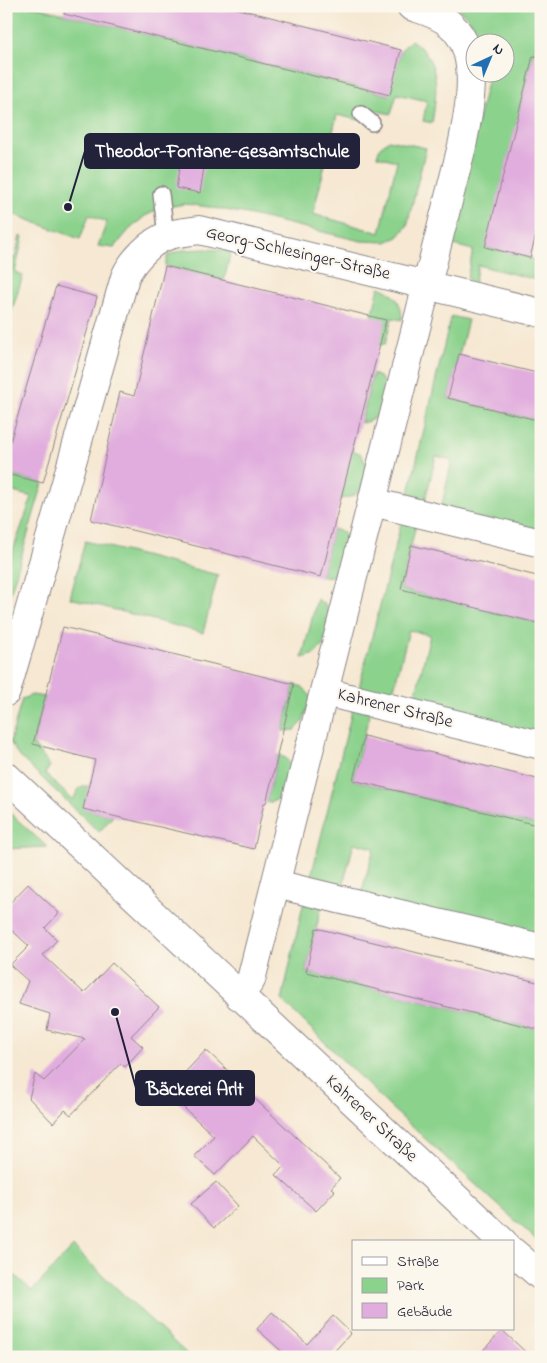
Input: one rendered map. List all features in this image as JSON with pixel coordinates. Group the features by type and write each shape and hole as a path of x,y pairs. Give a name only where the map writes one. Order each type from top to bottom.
{"street":[{"path":"325,692 462,142 470,96 469,57 463,42 453,27 438,16 411,6"},
{"name":"Georg-Schlesinger-Straße","path":"6,692 125,277 129,268 144,251 166,236 199,230 541,313"},
{"path":"372,502 541,542"},
{"name":"Kahrener Straße","path":"239,996 251,980 325,692 541,744"},
{"name":"Kahrener Straße","path":"6,776 500,1240"},
{"path":"276,884 541,948"},
{"path":"514,1253 541,1276"}],"lane":[{"path":"161,194 166,236"}],"green space":[{"path":"6,6 32,6 389,95 401,50 411,40 421,48 433,67 436,88 432,123 423,121 427,101 397,94 391,114 363,108 359,120 337,115 313,214 380,233 397,161 377,156 380,147 389,140 426,148 407,226 398,237 386,242 361,241 247,214 185,204 162,208 145,216 129,230 114,248 98,246 107,222 89,215 80,239 15,215 6,214"},
{"path":"453,6 541,6 541,24 486,247 541,261 541,281 478,265 474,284 467,278 473,250 449,244 487,82 514,82 514,32 478,32"},
{"path":"20,236 23,237 15,272 23,275 6,330 6,256 15,258"},
{"path":"183,250 231,251 224,281 165,266 168,255"},
{"path":"379,287 393,295 399,303 402,320 392,318 385,344 379,345 372,317"},
{"path":"451,316 468,320 448,398 541,421 541,533 441,509 452,460 436,456 424,505 407,501"},
{"path":"373,374 381,378 386,388 383,401 380,411 373,419 361,423"},
{"path":"352,450 361,454 367,466 358,493 348,498 340,499"},
{"path":"6,474 43,483 6,608 6,570 32,497 6,490"},
{"path":"403,516 417,520 401,589 541,624 541,737 413,705 430,635 409,630 391,700 360,688"},
{"path":"333,529 343,532 347,542 340,571 332,576 321,577"},
{"path":"85,541 218,575 203,633 70,598"},
{"path":"317,599 325,605 330,617 325,638 316,653 302,658"},
{"path":"294,684 303,687 311,697 303,722 295,730 283,731"},
{"path":"32,695 45,697 33,744 50,766 45,774 73,800 82,786 89,786 84,809 113,816 99,832 18,755 10,742 22,699"},
{"path":"353,707 370,712 353,780 541,826 541,944 360,898 374,848 354,843 341,893 309,885"},
{"path":"278,755 286,758 292,768 289,781 286,791 279,799 266,803"},
{"path":"9,812 47,847 6,849 6,823"},
{"path":"305,896 323,900 306,972 541,1030 541,1244 387,1104 282,1000"},
{"path":"73,1247 190,1357 6,1357 6,1267 32,1291"}],"building":[{"path":"65,6 227,6 401,50 390,95 64,14"},
{"path":"533,56 541,57 541,215 530,258 485,247"},
{"path":"180,163 204,167 200,193 176,188"},
{"path":"165,266 386,320 321,577 91,520 120,392 134,396"},
{"path":"56,286 97,297 43,483 6,474 6,456"},
{"path":"459,354 541,374 541,421 448,398"},
{"path":"411,545 541,577 541,624 401,589"},
{"path":"63,627 294,684 254,849 83,809 95,760 33,744"},
{"path":"364,736 541,780 541,826 353,780"},
{"path":"28,884 59,913 45,928 57,940 43,955 84,993 112,963 159,1007 131,1036 143,1047 125,1067 121,1063 71,1115 65,1110 53,1123 29,1098 35,1074 44,1081 85,1039 47,1030 50,1014 19,1004 28,981 10,965 29,946 6,925 6,907"},
{"path":"316,928 541,983 541,1030 306,972"},
{"path":"206,1050 242,1084 240,1085 340,1178 331,1188 335,1191 316,1211 276,1175 284,1166 253,1136 215,1175 194,1156 214,1136 170,1095 180,1085 176,1082"},
{"path":"216,1182 238,1206 214,1228 191,1204"},
{"path":"272,1312 307,1344 333,1316 351,1333 329,1357 288,1357 257,1329"},
{"path":"502,1330 531,1357 477,1357"}],"place":[{"name":"Theodor-Fontane-Gesamtschule","path":"68,207"},
{"name":"Bäckerei Arlt","path":"115,1012"}]}
